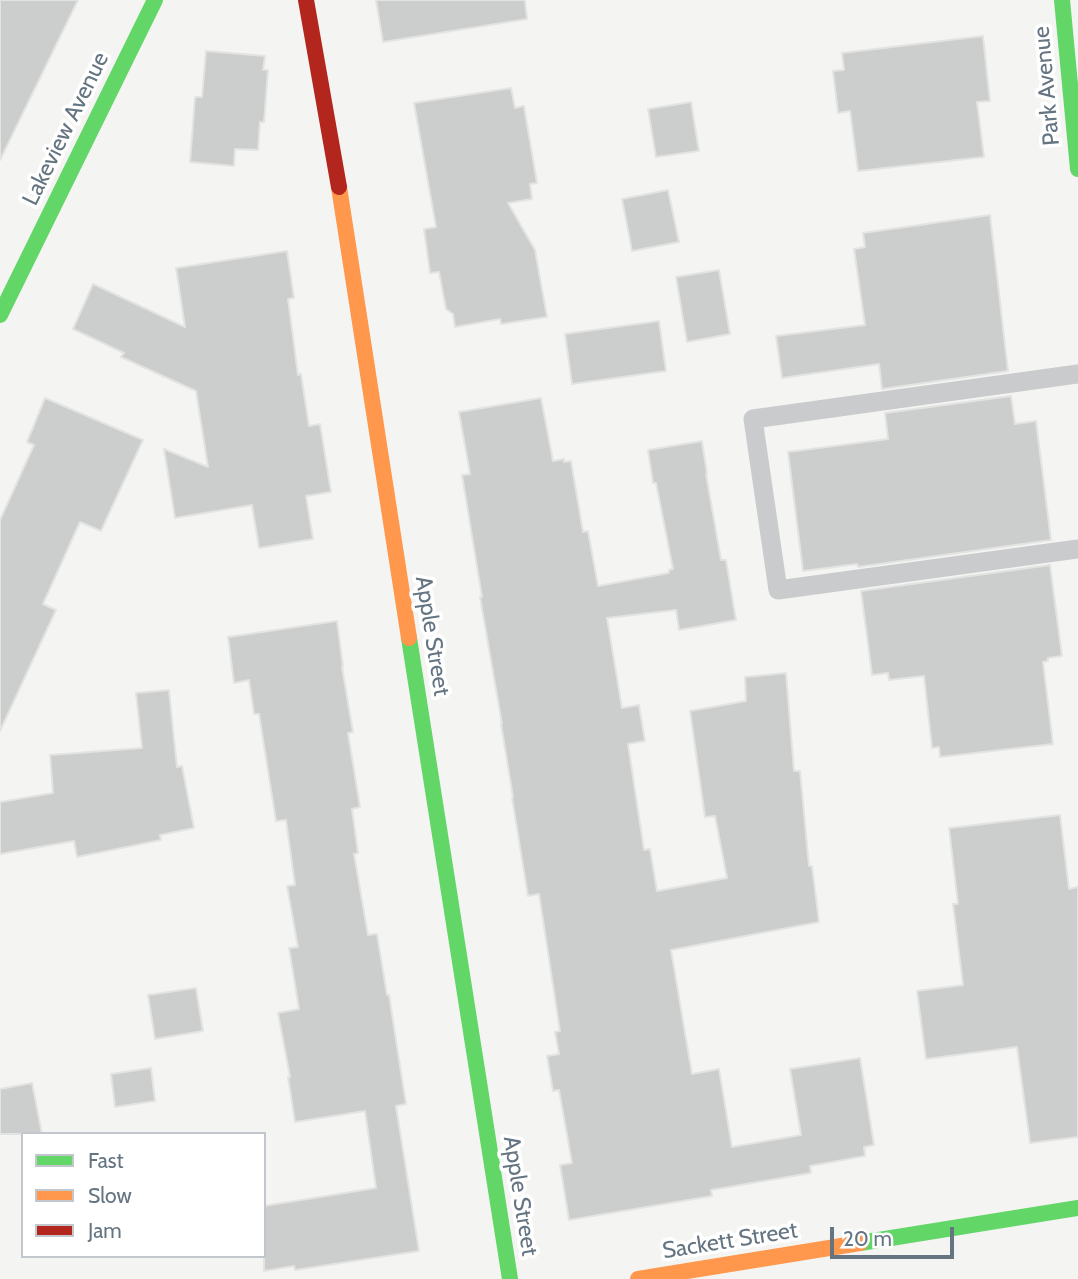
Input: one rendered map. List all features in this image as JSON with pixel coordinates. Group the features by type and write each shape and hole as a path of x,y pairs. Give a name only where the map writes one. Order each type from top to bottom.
{"street":[{"name":"Lakeview Avenue","path":"0,315 155,0"},
{"name":"Apple Street","path":"306,0 337,176 510,1279"},
{"name":"Park Avenue","path":"1062,0 1078,169"},
{"name":"Sackett Street","path":"638,1279 1078,1208"}],"lane":[{"path":"1078,374 753,419 778,590 1078,549"}],"building":[{"path":"0,0 78,0 0,160"},
{"path":"376,0 525,0 527,19 383,42"},
{"path":"983,36 990,101 977,102 984,157 858,171 850,111 838,113 833,71 844,70 842,53"},
{"path":"206,51 265,56 263,70 268,70 264,122 260,122 258,150 235,149 234,166 190,162 195,97 202,97"},
{"path":"511,88 515,108 524,106 537,183 530,184 532,199 508,203 535,250 547,317 501,324 500,319 455,327 453,314 446,309 439,272 430,273 424,229 436,227 414,103"},
{"path":"691,102 699,151 656,157 648,109"},
{"path":"668,190 679,242 632,251 622,199"},
{"path":"990,215 1008,371 882,389 879,364 782,378 776,336 865,325 854,249 865,247 863,233"},
{"path":"287,251 294,298 288,299 298,375 301,374 309,426 320,424 331,492 306,496 313,539 259,548 252,505 175,518 164,449 208,467 196,391 121,357 124,353 73,329 93,284 185,327 176,268"},
{"path":"719,270 730,334 687,342 676,277"},
{"path":"659,321 666,371 572,384 565,334"},
{"path":"1011,396 1015,424 1036,421 1051,540 858,567 857,564 803,571 788,452 888,439 885,413"},
{"path":"45,398 143,440 101,531 80,522 43,604 56,610 0,731 0,520 34,445 27,442"},
{"path":"541,398 553,461 571,461 583,532 588,531 598,586 669,573 669,570 673,569 648,450 702,441 721,560 726,560 736,620 679,630 676,610 607,618 622,708 639,705 645,741 628,744 644,850 650,849 657,891 727,878 715,816 705,817 690,711 746,701 745,677 786,673 794,771 800,771 809,866 812,866 819,922 671,950 692,1074 719,1069 732,1147 801,1135 790,1069 860,1058 874,1145 864,1147 865,1156 810,1166 811,1173 711,1190 712,1196 569,1220 560,1165 572,1163 559,1090 553,1091 547,1056 559,1054 555,1032 560,1031 539,894 528,896 512,798 462,475 470,474 459,412"},
{"path":"1050,565 1062,656 1048,658 1048,661 1043,662 1053,744 940,757 939,747 932,748 924,676 889,680 888,673 872,675 861,591"},
{"path":"337,621 353,732 348,733 360,807 352,809 358,853 354,854 368,935 377,934 389,995 406,1104 396,1106 419,1251 295,1270 294,1266 264,1271 266,1206 376,1188 365,1111 295,1122 278,1013 299,1009 289,948 298,947 287,886 295,885 286,820 276,821 259,714 254,714 249,680 234,683 228,637"},
{"path":"169,690 177,767 182,766 194,828 160,835 161,840 77,857 74,841 0,854 0,802 53,793 50,755 142,748 136,693"},
{"path":"1060,815 1069,889 1078,887 1078,1137 1030,1143 1017,1047 926,1059 917,991 963,985 953,904 958,904 949,828"},
{"path":"196,988 203,1031 155,1039 148,995"},
{"path":"151,1068 155,1101 115,1107 111,1074"},
{"path":"32,1083 42,1132 0,1134 0,1089"}],"traffic: fast":[{"path":"0,315 155,0"},
{"path":"1062,0 1078,169"},
{"path":"409,638 510,1279"},
{"path":"860,1243 1078,1208"}],"traffic: slow":[{"path":"339,187 409,638"},
{"path":"638,1279 860,1243"}],"traffic: jam":[{"path":"306,0 339,187"}]}
